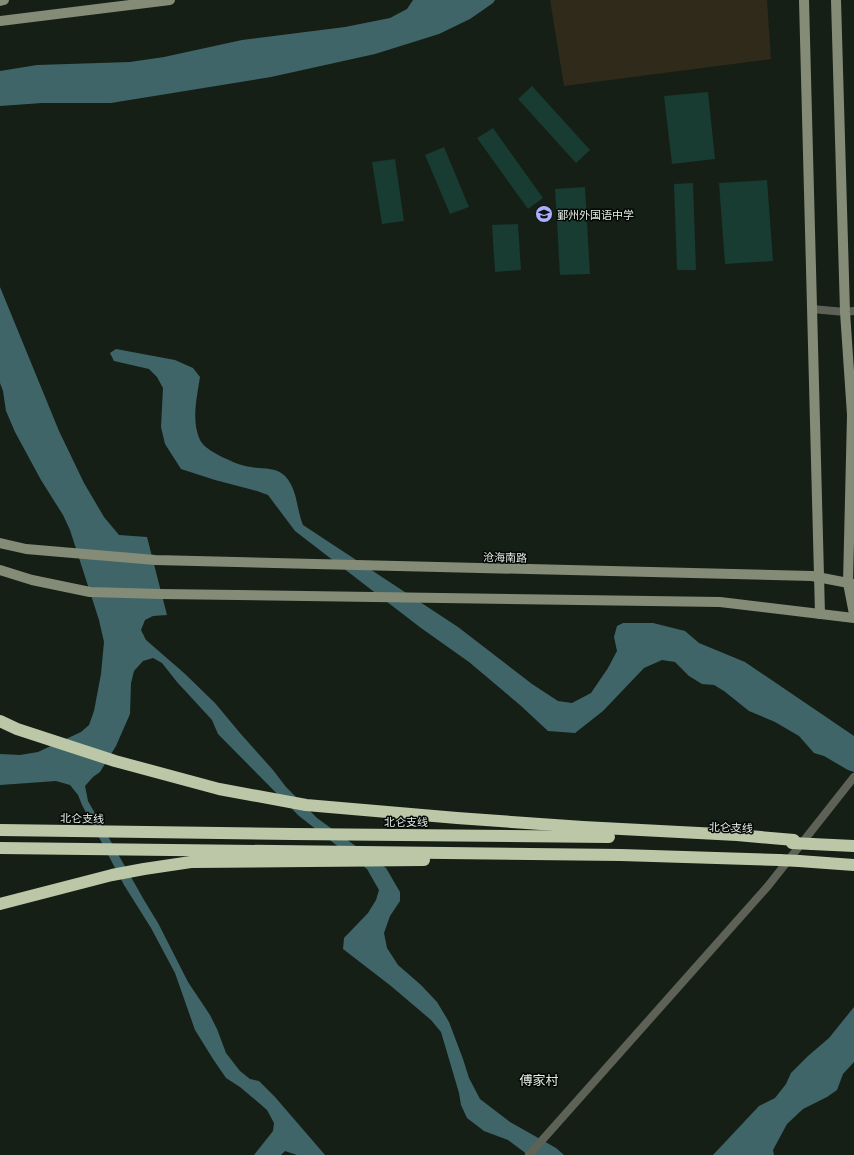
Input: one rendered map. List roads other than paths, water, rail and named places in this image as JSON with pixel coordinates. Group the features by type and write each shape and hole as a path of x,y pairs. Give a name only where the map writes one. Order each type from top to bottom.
{"highway":[{"path":"0,721 115,761 219,789 306,805 568,826 737,835 793,841"},
{"name":"北仑支线","path":"0,830 579,836 793,841 854,845"},
{"path":"0,848 621,855 779,860 854,865"},
{"path":"0,904 112,875 191,862 459,860 621,855"}],"main road":[{"path":"0,21 170,0"},
{"path":"804,0 820,614"},
{"path":"836,0 849,311 852,415 851,584 854,614"},
{"name":"沧海南路","path":"0,543 26,549 155,560 812,576 851,584"},
{"path":"0,570 32,580 90,592 720,602 854,618"}],"street":[{"path":"812,310 849,311"},
{"path":"529,1155 768,886 854,777"}],"water":[{"path":"413,0 495,0 470,19 439,34 375,54 271,77 111,103 42,103 0,106 0,71 37,65 130,62 164,57 242,40 345,27 390,18 407,9"},
{"path":"0,287 59,431 84,483 104,517 119,535 147,537 167,615 153,616 145,620 141,630 146,640 184,673 215,703 286,787 317,818 386,868 400,892 400,901 390,916 384,933 387,948 398,965 421,985 437,1002 449,1022 469,1078 480,1099 510,1122 556,1148 564,1155 528,1155 508,1140 484,1131 467,1118 461,1105 459,1093 441,1032 431,1020 391,986 343,949 344,938 368,913 376,900 379,890 367,869 299,816 218,734 212,720 177,682 162,663 153,658 143,661 134,671 131,683 130,714 116,746 100,772 85,786 88,801 158,923 188,982 210,1015 226,1053 240,1071 250,1079 259,1081 275,1097 325,1155 297,1155 285,1151 281,1155 254,1155 273,1131 274,1123 267,1110 240,1087 226,1078 195,1030 175,973 151,928 124,885 78,795 70,785 56,781 0,785 0,754 20,755 38,752 81,732 89,725 94,711 101,674 104,642 99,620 70,530 63,515 41,480 15,432 6,411 3,391 0,383"},
{"path":"116,349 175,360 193,368 200,377 195,417 197,433 204,445 222,457 240,464 274,470 282,473 289,481 295,493 303,525 458,627 532,684 558,701 572,703 591,693 608,668 617,651 614,637 617,626 623,623 653,623 685,631 699,643 745,662 854,736 854,772 824,756 814,753 799,736 775,722 749,711 714,685 702,684 689,676 675,662 662,660 644,668 603,711 575,733 548,731 469,662 421,628 295,531 268,495 181,469 165,444 161,427 163,388 157,377 149,369 114,361 110,353"},
{"path":"854,1007 854,1062 843,1074 837,1090 827,1097 803,1109 787,1124 773,1150 774,1155 713,1155 759,1106 775,1098 786,1084 791,1073 829,1038"}],"place":[{"name":"鄞州外国语中学","path":"544,214"}],"district":[{"name":"傅家村","path":"539,1080"}]}
